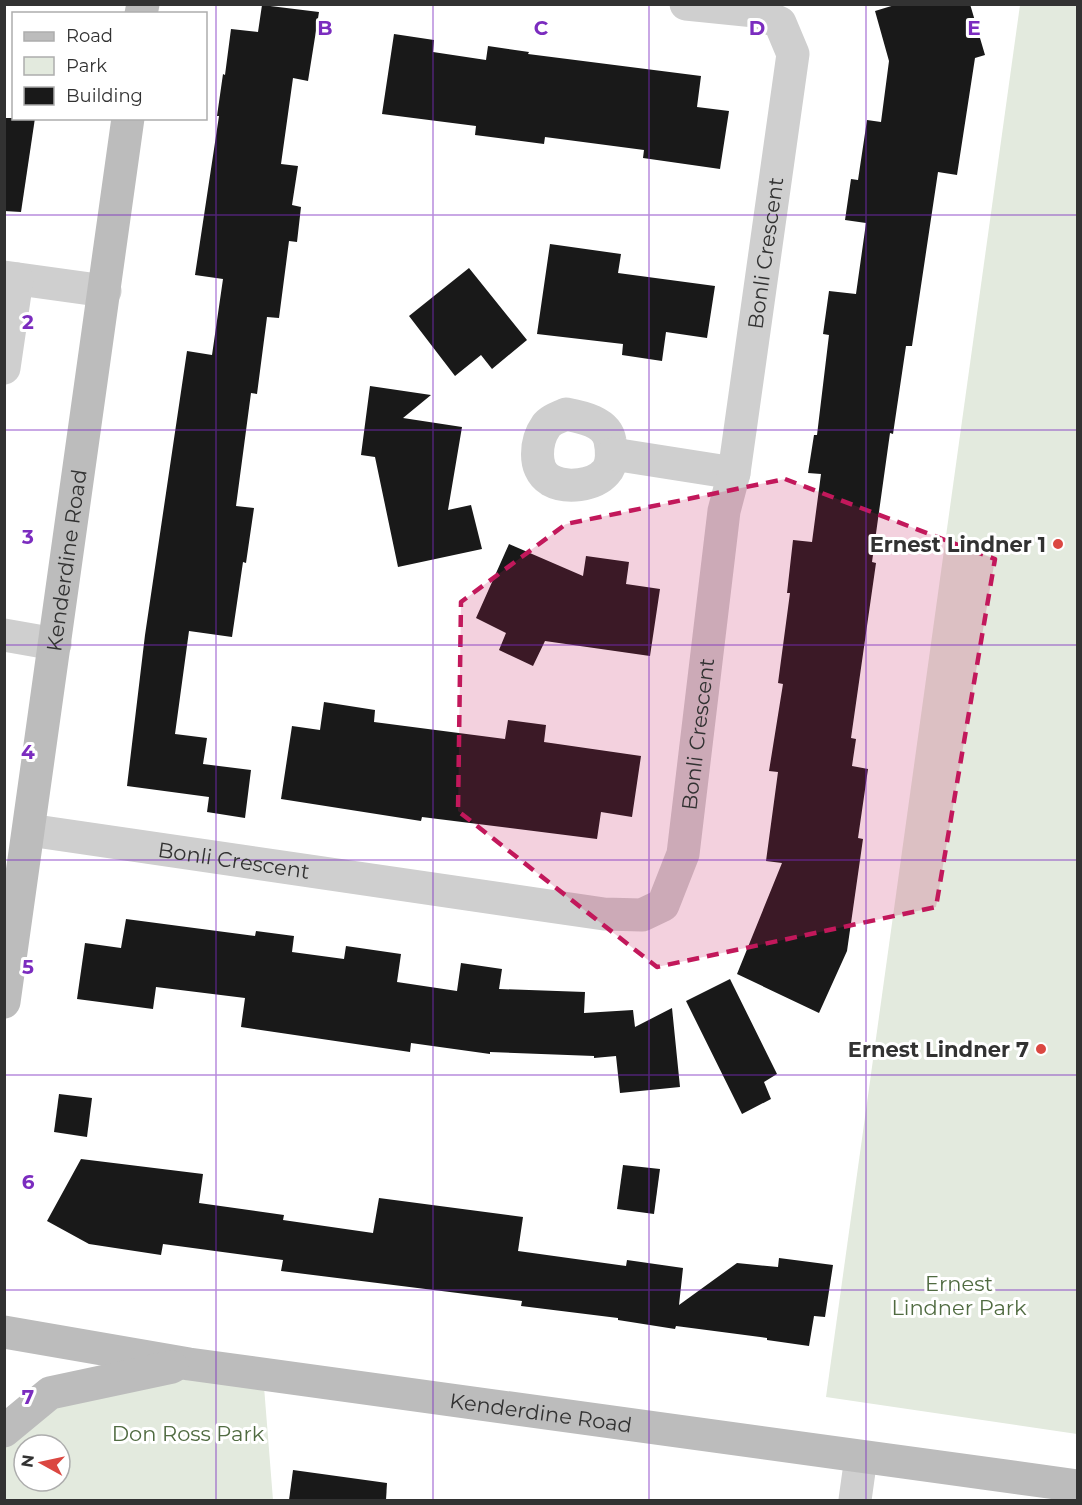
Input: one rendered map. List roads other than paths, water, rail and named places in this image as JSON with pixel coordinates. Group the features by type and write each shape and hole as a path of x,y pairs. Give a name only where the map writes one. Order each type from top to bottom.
{"street":[{"name":"Bonli Crescent","path":"29,831 604,914 642,915 663,905 683,854 724,511 734,473 793,54 780,23 755,11 686,4"},
{"name":"Kenderdine Road","path":"4,1002 10,923 29,831 128,120"},
{"path":"4,368 11,278 105,291"},
{"path":"613,454 734,473"},
{"path":"4,635 55,644"},
{"name":"Kenderdine Road","path":"4,1332 189,1364 1077,1486"},
{"path":"4,1431 50,1393 189,1364"},
{"path":"855,1500 861,1457"}],"place":[{"name":"Ernest Lindner 1","path":"1058,544"},
{"name":"Ernest Lindner 7","path":"1041,1049"}],"park label":[{"name":"Ernest Lindner Park","path":"959,1295"},
{"name":"Don Ross Park","path":"188,1433"}]}
